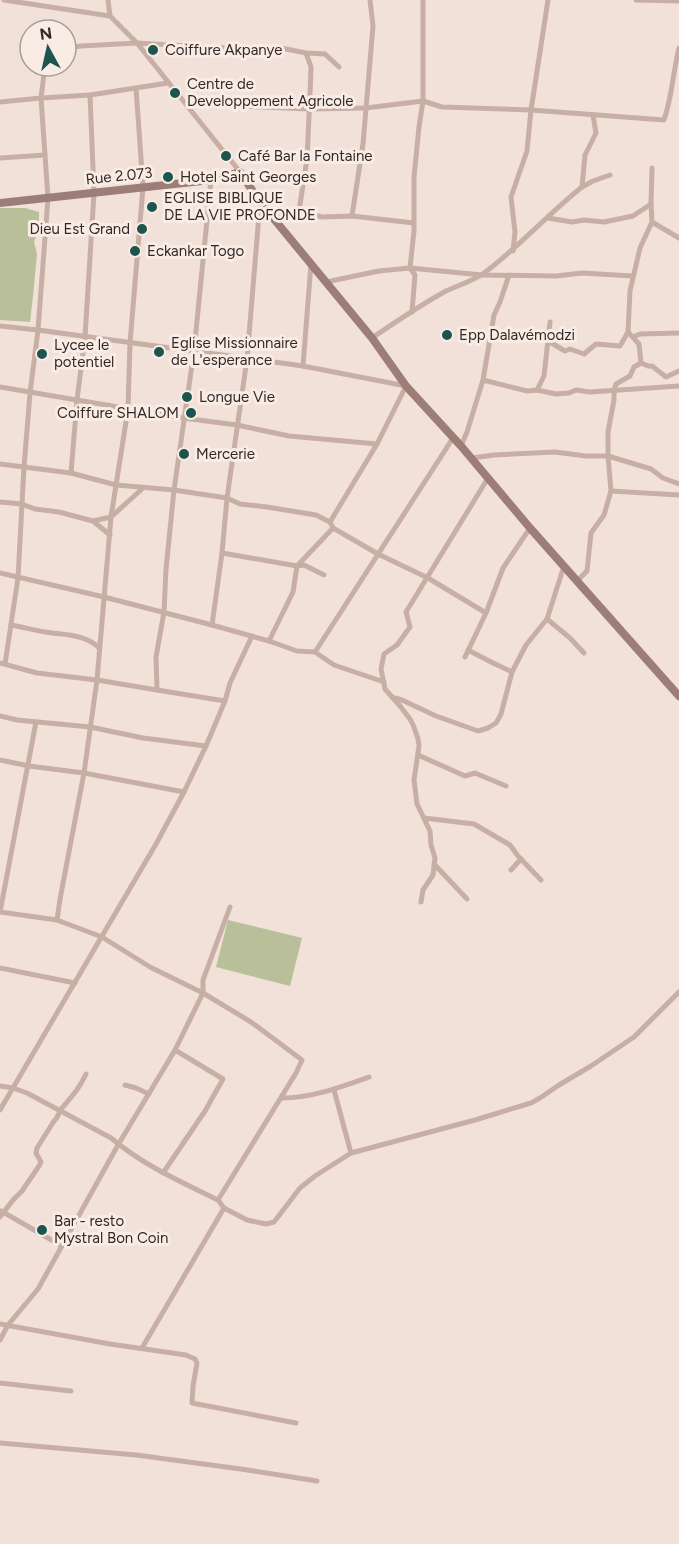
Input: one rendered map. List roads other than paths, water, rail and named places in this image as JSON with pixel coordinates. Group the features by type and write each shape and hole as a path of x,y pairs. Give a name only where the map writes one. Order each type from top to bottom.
{"street":[{"path":"4,0 26,1 110,16 137,43 240,172 260,202 372,338 406,386 472,458 679,696"},
{"path":"108,0 110,16"},
{"path":"352,216 363,144 373,26 370,0"},
{"path":"412,312 415,275 410,268 414,223 414,177 423,101 423,0"},
{"path":"513,251 515,231 511,197 527,151 548,0"},
{"path":"636,0 679,1"},
{"path":"78,46 137,43 259,50 281,48 325,54 339,67"},
{"path":"186,105 309,109 366,108 423,101 442,107 531,110 664,120 670,103 679,48"},
{"path":"299,211 307,159 311,67 306,53"},
{"path":"44,78 41,98 48,198 24,467 18,578 3,664 37,674 97,680 225,701"},
{"path":"0,102 90,95 168,83"},
{"path":"57,920 84,773 97,680 111,517 128,409 130,343 143,187 136,88"},
{"path":"71,473 85,337 94,193 90,95"},
{"path":"582,188 585,155 596,133 593,115"},
{"path":"0,158 45,155"},
{"path":"641,363 639,344 630,335 630,291 640,248 652,222 652,168"},
{"name":"Rue 2.073","path":"0,203 211,180 240,172"},
{"path":"372,338 446,292 482,275 513,251 567,199 593,181 610,175"},
{"path":"157,690 156,657 164,612 174,490 194,351 211,180"},
{"path":"212,625 247,359 260,202"},
{"path":"548,218 572,222 584,220 604,222 633,216 651,204"},
{"path":"275,219 299,211 322,217 352,216 414,223"},
{"path":"652,222 679,238"},
{"path":"303,366 311,264"},
{"path":"326,282 379,271 410,268 482,275 549,277 582,273 633,276"},
{"path":"461,446 483,380 494,315 509,275"},
{"path":"537,390 544,376 550,322"},
{"path":"0,326 303,366 406,386"},
{"path":"548,341 565,351 570,349 584,354 596,344 620,346 630,335 679,333"},
{"path":"641,363 652,366 666,377 679,371"},
{"path":"577,581 586,571 591,533 604,515 611,491 608,456 614,390 616,384 630,376 634,367 641,363"},
{"path":"483,380 527,392 537,390 556,394 576,390 590,392 679,386"},
{"path":"269,641 293,591 297,566 331,525 377,444 406,386"},
{"path":"0,387 237,425 289,436 377,444"},
{"path":"315,652 453,438"},
{"path":"472,458 555,452 608,456 651,469 663,478 679,484"},
{"path":"0,464 71,473 116,485 227,498 240,504 316,515 378,554 428,578 486,612"},
{"path":"421,902 423,890 434,875 435,858 430,831 417,804 414,780 419,746 414,727 385,689 381,669 384,654 397,645 410,627 406,612 488,478"},
{"path":"93,521 111,517 143,488"},
{"path":"611,491 679,495"},
{"path":"0,502 22,504 35,509 59,512 93,521 110,535"},
{"path":"465,657 503,568 531,528"},
{"path":"222,553 297,566 303,565 324,575"},
{"path":"393,698 478,731 495,723 501,714 512,672 526,645 547,619 564,566"},
{"path":"0,573 164,612 297,651 315,652 334,665 384,682"},
{"path":"547,619 584,653"},
{"path":"11,625 71,634 93,642 99,648"},
{"path":"0,1110 156,844 184,792 206,747 230,683 252,636"},
{"path":"468,650 512,672"},
{"path":"0,716 16,720 90,727 143,738 206,747"},
{"path":"36,722 0,912 57,920 102,937 150,967 204,993 250,1022 302,1060 282,1098 218,1200"},
{"path":"418,755 465,776 475,773 506,786"},
{"path":"0,760 184,792"},
{"path":"424,818 474,824 510,845 541,880"},
{"path":"511,870 521,859"},
{"path":"434,864 467,900"},
{"path":"0,1340 8,1325 38,1289 118,1144 175,1050 204,993 203,980 230,907"},
{"path":"0,968 75,983"},
{"path":"0,1086 27,1093 111,1138 163,1173 218,1200 224,1208 247,1220 266,1224 274,1222 300,1188 351,1153 475,1120 531,1103 540,1098 634,1037 679,992"},
{"path":"163,1173 206,1111 223,1078 175,1050"},
{"path":"62,1246 1,1213 22,1191 39,1166 41,1162 36,1153 37,1148 58,1118 59,1111 76,1094 86,1074"},
{"path":"282,1098 334,1090 369,1077"},
{"path":"125,1085 149,1094"},
{"path":"334,1090 351,1153"},
{"path":"142,1348 224,1208"},
{"path":"0,1324 186,1355 195,1359 197,1363 192,1403 296,1423"},
{"path":"0,1383 71,1391"},
{"path":"0,1443 135,1455 317,1481"}],"place":[{"name":"Coiffure Akpanye","path":"153,50"},
{"name":"Centre de Developpement Agricole","path":"175,93"},
{"name":"Café Bar la Fontaine","path":"226,156"},
{"name":"Hotel Saint Georges","path":"168,177"},
{"name":"EGLISE BIBLIQUE DE LA VIE PROFONDE","path":"152,207"},
{"name":"Dieu Est Grand","path":"142,229"},
{"name":"Eckankar Togo","path":"135,251"},
{"name":"Epp Dalavémodzi","path":"447,335"},
{"name":"Eglise Missionnaire de L'esperance","path":"159,352"},
{"name":"Lycee le potentiel","path":"42,354"},
{"name":"Longue Vie","path":"187,397"},
{"name":"Coiffure SHALOM","path":"191,413"},
{"name":"Mercerie","path":"184,454"},
{"name":"Bar - resto Mystral Bon Coin","path":"42,1230"}]}
